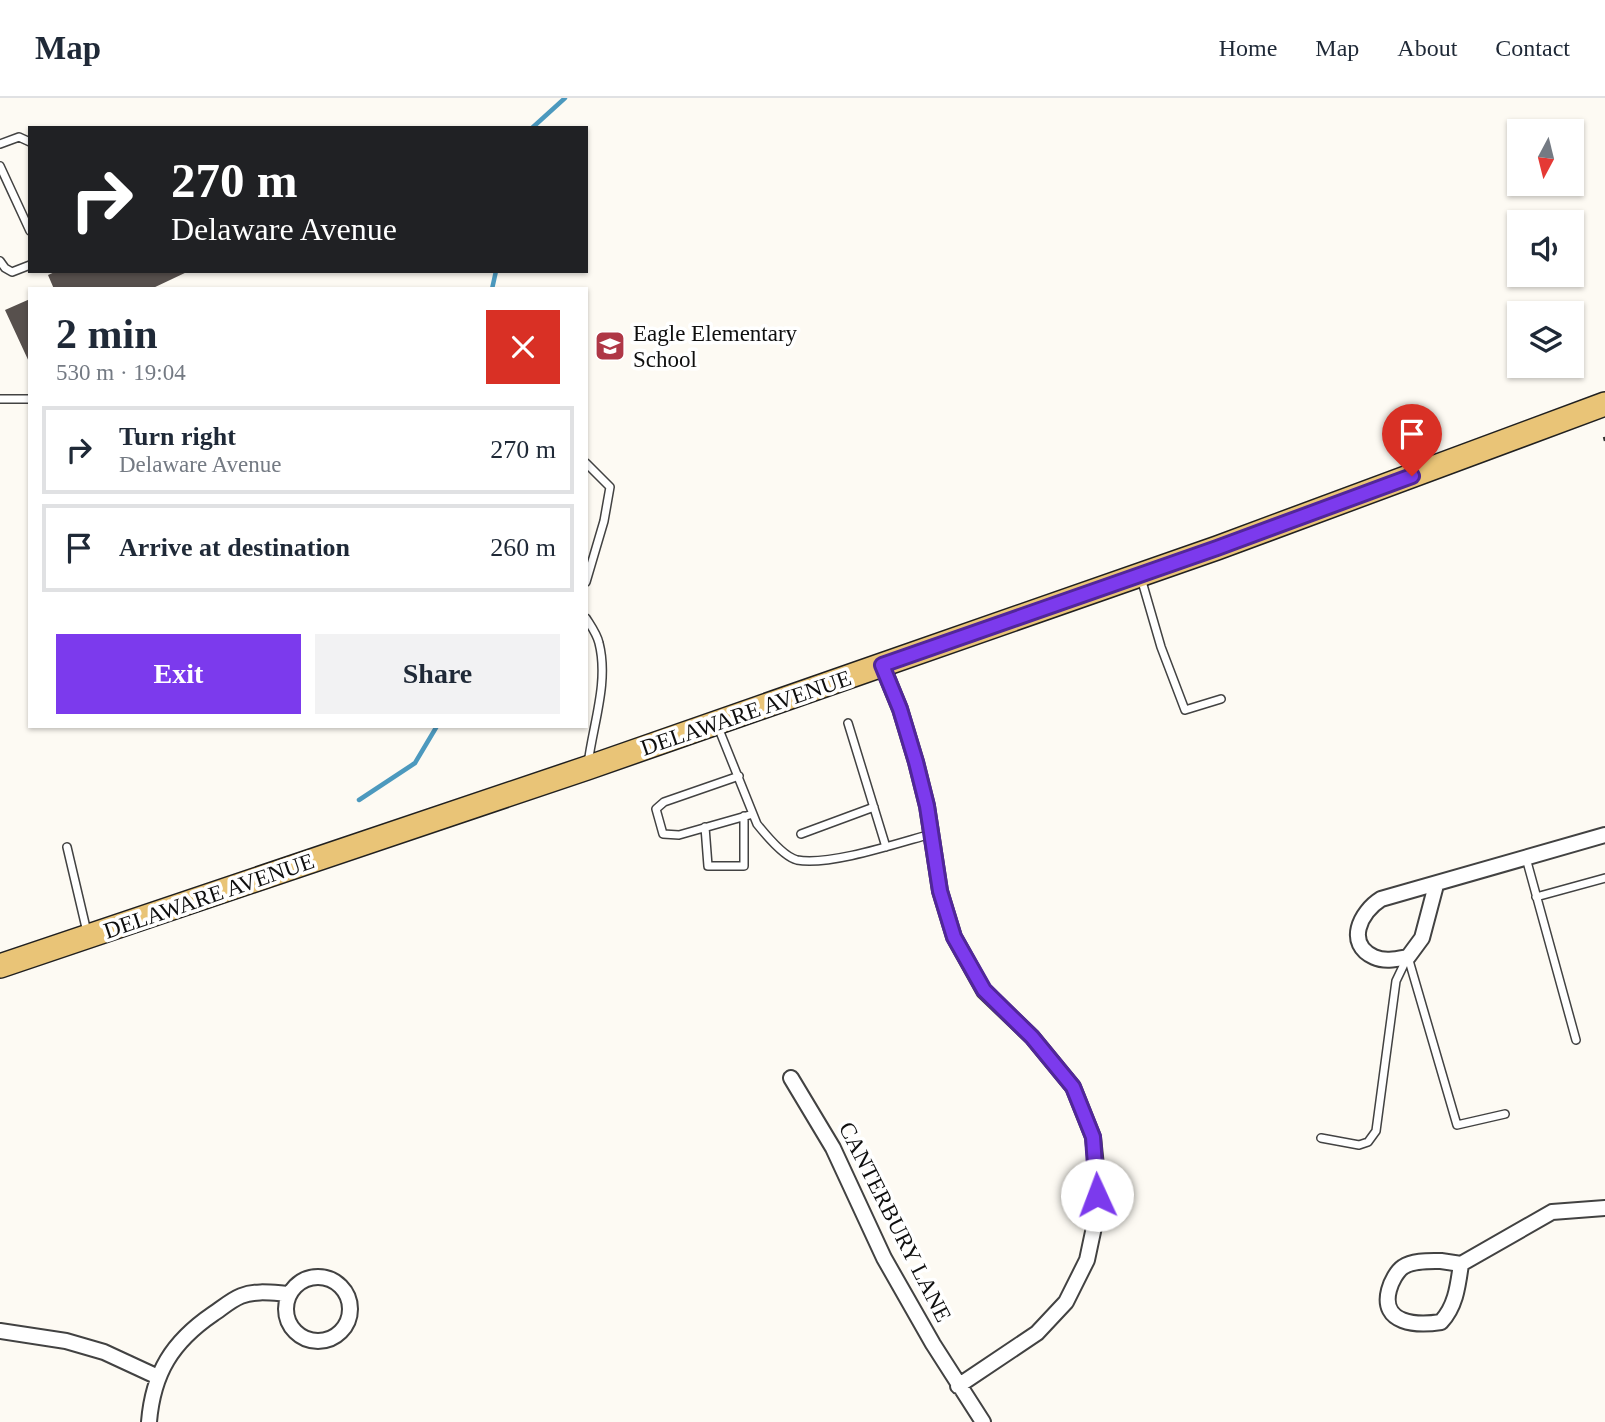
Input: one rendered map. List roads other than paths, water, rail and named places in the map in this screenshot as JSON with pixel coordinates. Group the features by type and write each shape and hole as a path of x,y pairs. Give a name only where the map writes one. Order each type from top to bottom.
{"main road":[{"name":"DELAWARE AVENUE","path":"0,966 587,768 882,665 1313,514 1605,404"}],"street":[{"path":"882,665 900,709 916,762 927,806 940,891 954,937 984,990 1032,1037 1073,1087 1093,1137 1097,1213 1087,1260 1066,1302 1037,1333 958,1385"},
{"path":"1436,885 1422,938 1408,957 1389,960 1375,958 1367,952 1360,939 1359,921 1372,904 1381,899 1605,835"},
{"name":"CANTERBURY LANE","path":"791,1078 833,1148 884,1258 958,1385 984,1422"},
{"path":"1461,1264 1450,1312 1441,1322 1414,1324 1392,1313 1387,1298 1390,1286 1404,1267 1430,1261 1461,1264 1552,1212 1605,1208"},
{"path":"306,1279 327,1279 345,1292 349,1302 347,1322 333,1337 324,1340 304,1338 289,1324 286,1304 289,1294 296,1285 306,1279"},
{"path":"149,1422 151,1399 158,1377 173,1350 195,1326 239,1297 256,1293 289,1294"},
{"path":"0,1331 66,1341 104,1352 158,1377"}],"lane":[{"path":"0,144 19,137 28,141"},
{"path":"0,166 28,227"},
{"path":"0,261 12,272 28,266"},
{"path":"0,400 28,399"},
{"path":"588,465 610,487 604,521 588,575"},
{"path":"1140,574 1161,647 1185,710 1221,699"},
{"path":"587,768 601,689 602,660 598,639 588,622"},
{"path":"716,723 753,814 767,837 794,860 820,860 886,847 931,834"},
{"path":"848,723 886,847"},
{"path":"739,776 664,802 656,809 663,834 679,835 753,814"},
{"path":"801,834 874,807"},
{"path":"705,827 708,866 744,866 744,816"},
{"path":"67,847 89,936"},
{"path":"1525,857 1576,1040"},
{"path":"1536,897 1605,878"},
{"path":"1408,957 1457,1125 1505,1114"},
{"path":"1321,1138 1359,1145 1368,1142 1376,1131 1396,981 1408,957"}],"waterway":[{"path":"534,126 565,98"},
{"path":"492,287 496,273"},
{"path":"359,800 415,763 436,728"}],"place":[{"name":"Eagle Elementary School","path":"610,346"}]}
